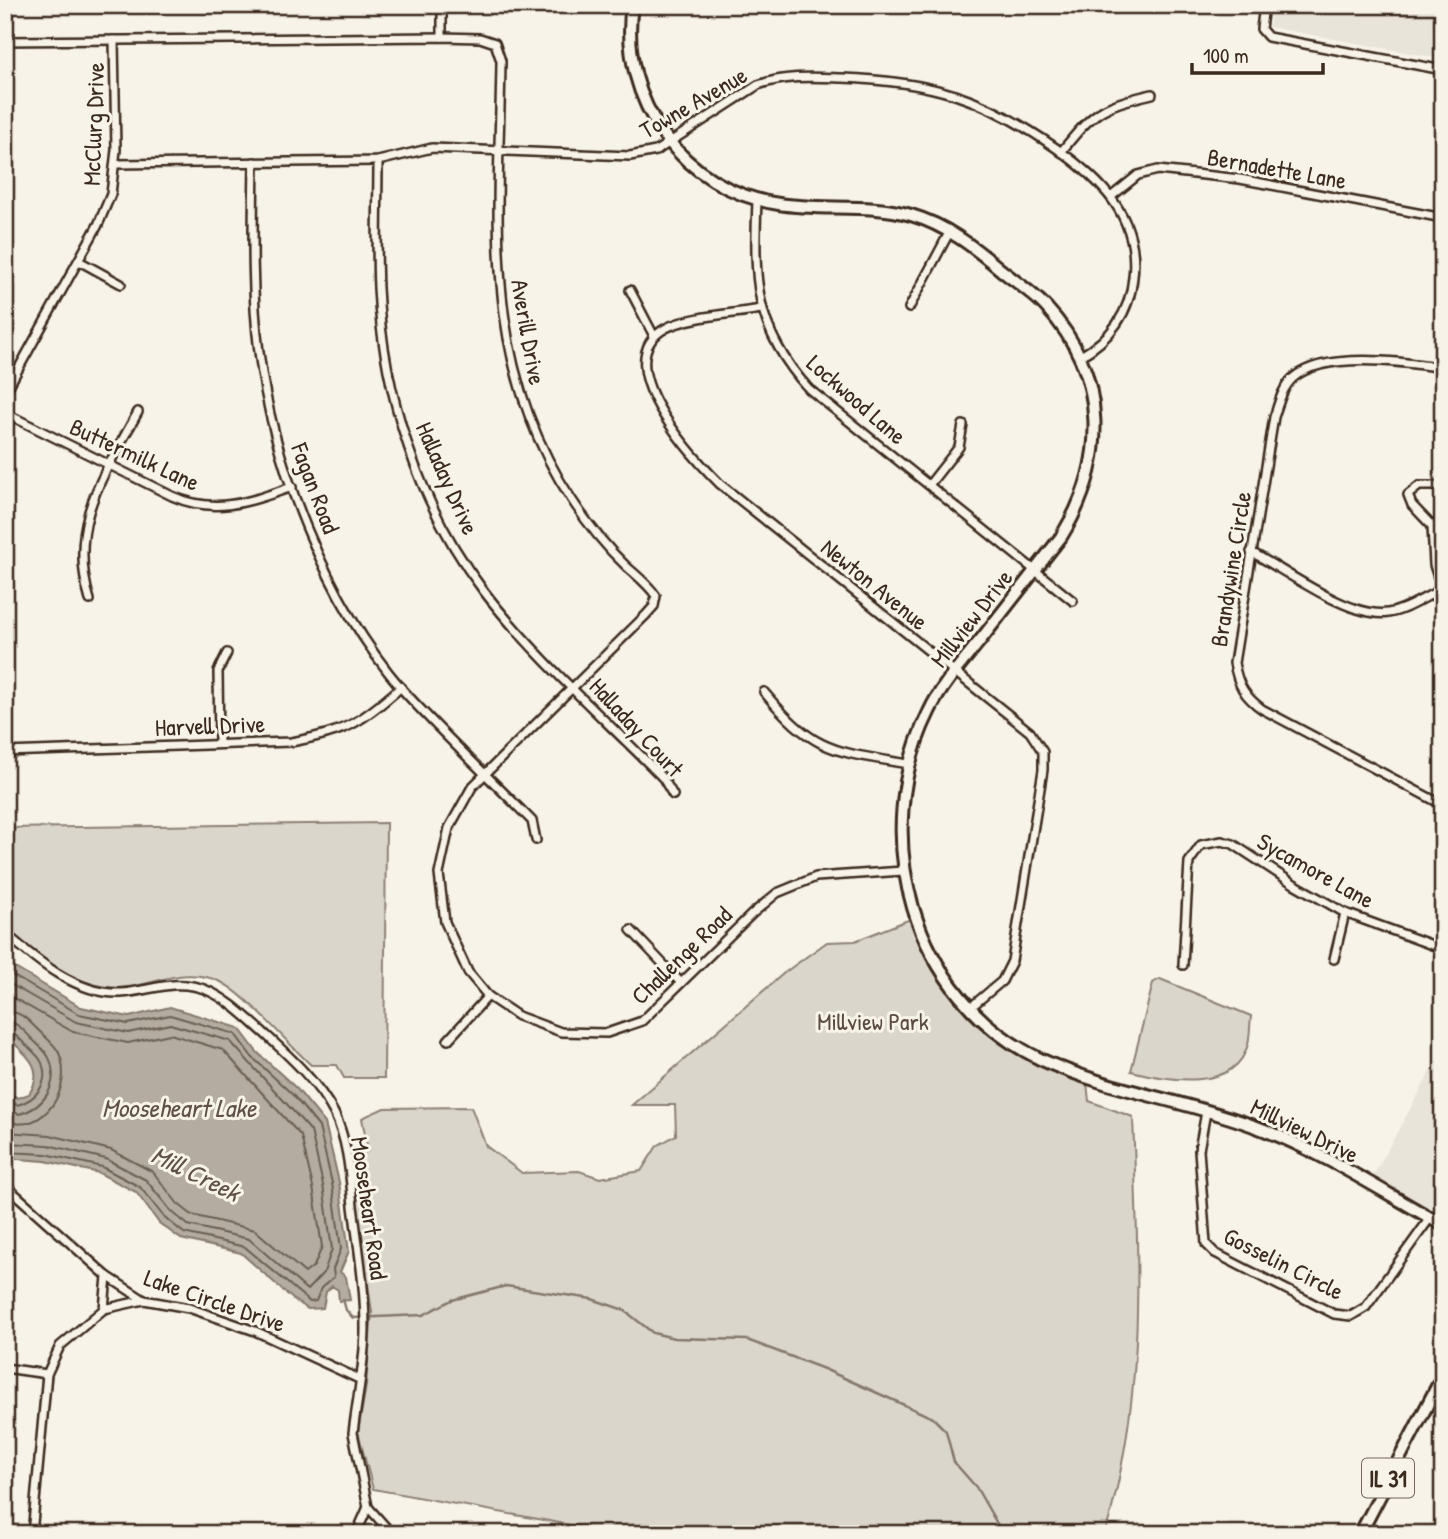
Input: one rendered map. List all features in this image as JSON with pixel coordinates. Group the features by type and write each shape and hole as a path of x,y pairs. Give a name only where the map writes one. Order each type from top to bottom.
{"street":[{"path":"5,41 442,37 442,5"},
{"name":"Millview Drive","path":"632,5 630,52 638,86 669,143 702,174 719,185 757,200 782,205 890,211 911,215 950,231 1046,307 1080,358 1090,386 1095,416 1091,473 1076,513 930,709 908,764 900,816 903,872 909,897 939,967 971,1007 1008,1039 1053,1065 1130,1093 1206,1112 1280,1136 1443,1225"},
{"path":"1264,5 1261,25 1263,33 1268,37 1443,70"},
{"name":"Averill Drive","path":"442,37 480,38 495,43 501,61 498,280 510,360 522,399 553,469 573,502 625,565 650,587"},
{"name":"McClurg Drive","path":"5,393 79,261 111,194 115,164 114,40"},
{"name":"Towne Avenue","path":"115,164 378,161 432,148 630,156 656,151 758,85 791,76 865,79 930,87 986,105 1061,152 1112,197 1123,214 1132,239 1132,289 1122,317 1113,331 1104,342 1080,358"},
{"path":"1061,152 1087,120 1099,110 1152,94"},
{"name":"Halladay Drive","path":"378,161 378,290 387,369 408,447 442,524 482,589 522,636 573,686"},
{"name":"Fagan Road","path":"254,162 253,263 259,352 272,424 292,487 325,566 351,613 401,687 532,821 536,840"},
{"name":"Bernadette Lane","path":"1112,197 1139,175 1158,170 1240,179 1443,218"},
{"name":"Lockwood Lane","path":"757,200 754,263 761,309 780,353 809,389 1073,601"},
{"path":"909,308 950,231"},
{"path":"79,261 121,284"},
{"path":"631,290 654,336 674,325 761,309"},
{"name":"Newton Avenue","path":"654,336 644,355 647,380 664,415 700,464 720,484 1038,740 1044,760 1012,961 1002,981 971,1007"},
{"name":"Brandywine Circle","path":"1443,368 1406,362 1350,362 1307,370 1296,376 1281,395 1274,417 1234,663 1237,680 1246,698 1262,709 1443,805"},
{"path":"90,600 82,575 84,524 89,506 138,412"},
{"name":"Buttermilk Lane","path":"5,413 172,496 200,506 240,505 292,487"},
{"path":"929,485 959,447 963,425"},
{"path":"1251,552 1349,607 1368,613 1396,611 1442,589 1434,565 1432,526 1412,505 1408,495 1419,486 1443,486"},
{"path":"1432,526 1443,520"},
{"name":"Challenge Road","path":"650,587 656,596 654,606 485,773 461,803 449,828 439,874 443,910 454,946 468,972 488,996 518,1016 561,1032 607,1033 642,1021 758,908 778,893 816,877 903,872"},
{"path":"219,744 218,671 228,653"},
{"name":"Halladay Court","path":"573,686 663,778 673,795"},
{"name":"Harvell Drive","path":"5,752 291,742 335,734 369,715 401,687"},
{"path":"764,692 795,728 823,746 843,753 908,764"},
{"name":"Sycamore Lane","path":"1183,965 1189,862 1201,845 1210,842 1233,844 1345,913 1443,949"},
{"path":"1334,959 1345,913"},
{"path":"631,930 681,984"},
{"name":"Mooseheart Road","path":"5,933 46,966 99,991 121,993 176,984 204,989 234,1006 295,1061 333,1112 345,1145 364,1300 365,1330 353,1433 368,1507"},
{"path":"448,1040 488,996"},
{"name":"Gosselin Circle","path":"1206,1112 1199,1150 1206,1244 1215,1253 1334,1314 1351,1316 1366,1307 1404,1259 1430,1218"},
{"name":"Lake Circle Drive","path":"5,1185 107,1276 144,1300 189,1308 255,1331 359,1379"},
{"path":"104,1309 107,1276"},
{"path":"32,1534 47,1374 60,1346 104,1309 144,1300"},
{"path":"5,1368 47,1374"},
{"name":"IL 31","path":"1360,1534 1443,1375"},
{"path":"356,1534 368,1507 392,1534"}],"shaded area":[{"path":"1273,5 1443,5 1443,59 1269,27"},
{"path":"1443,1049 1443,1219 1372,1178"}],"green space":[{"path":"386,823 384,1078 344,1078 337,1065 311,1065 255,1008 221,982 191,975 121,988 92,984 52,965 5,930 5,828"},
{"name":"Millview Park","path":"913,918 946,979 980,1021 1025,1053 1087,1083 1089,1101 1133,1117 1137,1223 1134,1378 1128,1430 1105,1534 620,1534 373,1489 358,1432 366,1386 372,1312 350,1158 368,1151 362,1118 384,1108 471,1107 486,1146 522,1173 579,1171 600,1178 641,1171 657,1146 676,1135 675,1105 632,1105 784,973 827,942 855,941"},
{"path":"1160,979 1251,1016 1248,1044 1241,1060 1230,1070 1198,1079 1162,1077 1131,1071 1153,983"}],"water":[{"name":"Mooseheart Lake","path":"5,962 81,1007 129,1017 170,1007 239,1028 257,1052 297,1089 325,1123 339,1182 349,1251 340,1272 346,1277 350,1300 339,1301 338,1290 332,1286 326,1292 323,1308 308,1309 295,1301 241,1253 181,1239 159,1223 136,1192 99,1173 45,1161 5,1158 5,1083 8,1093 18,1098 29,1094 36,1076 26,1054 5,1035"}],"waterway":[{"path":"343,1299 346,1310 353,1318 423,1315 452,1300 506,1286 592,1299 624,1310 653,1333 674,1338 747,1340 824,1369 933,1418 946,1431 954,1462 976,1487 1003,1534"}],"water label":[{"name":"Mill Creek","path":"196,1173"}]}
